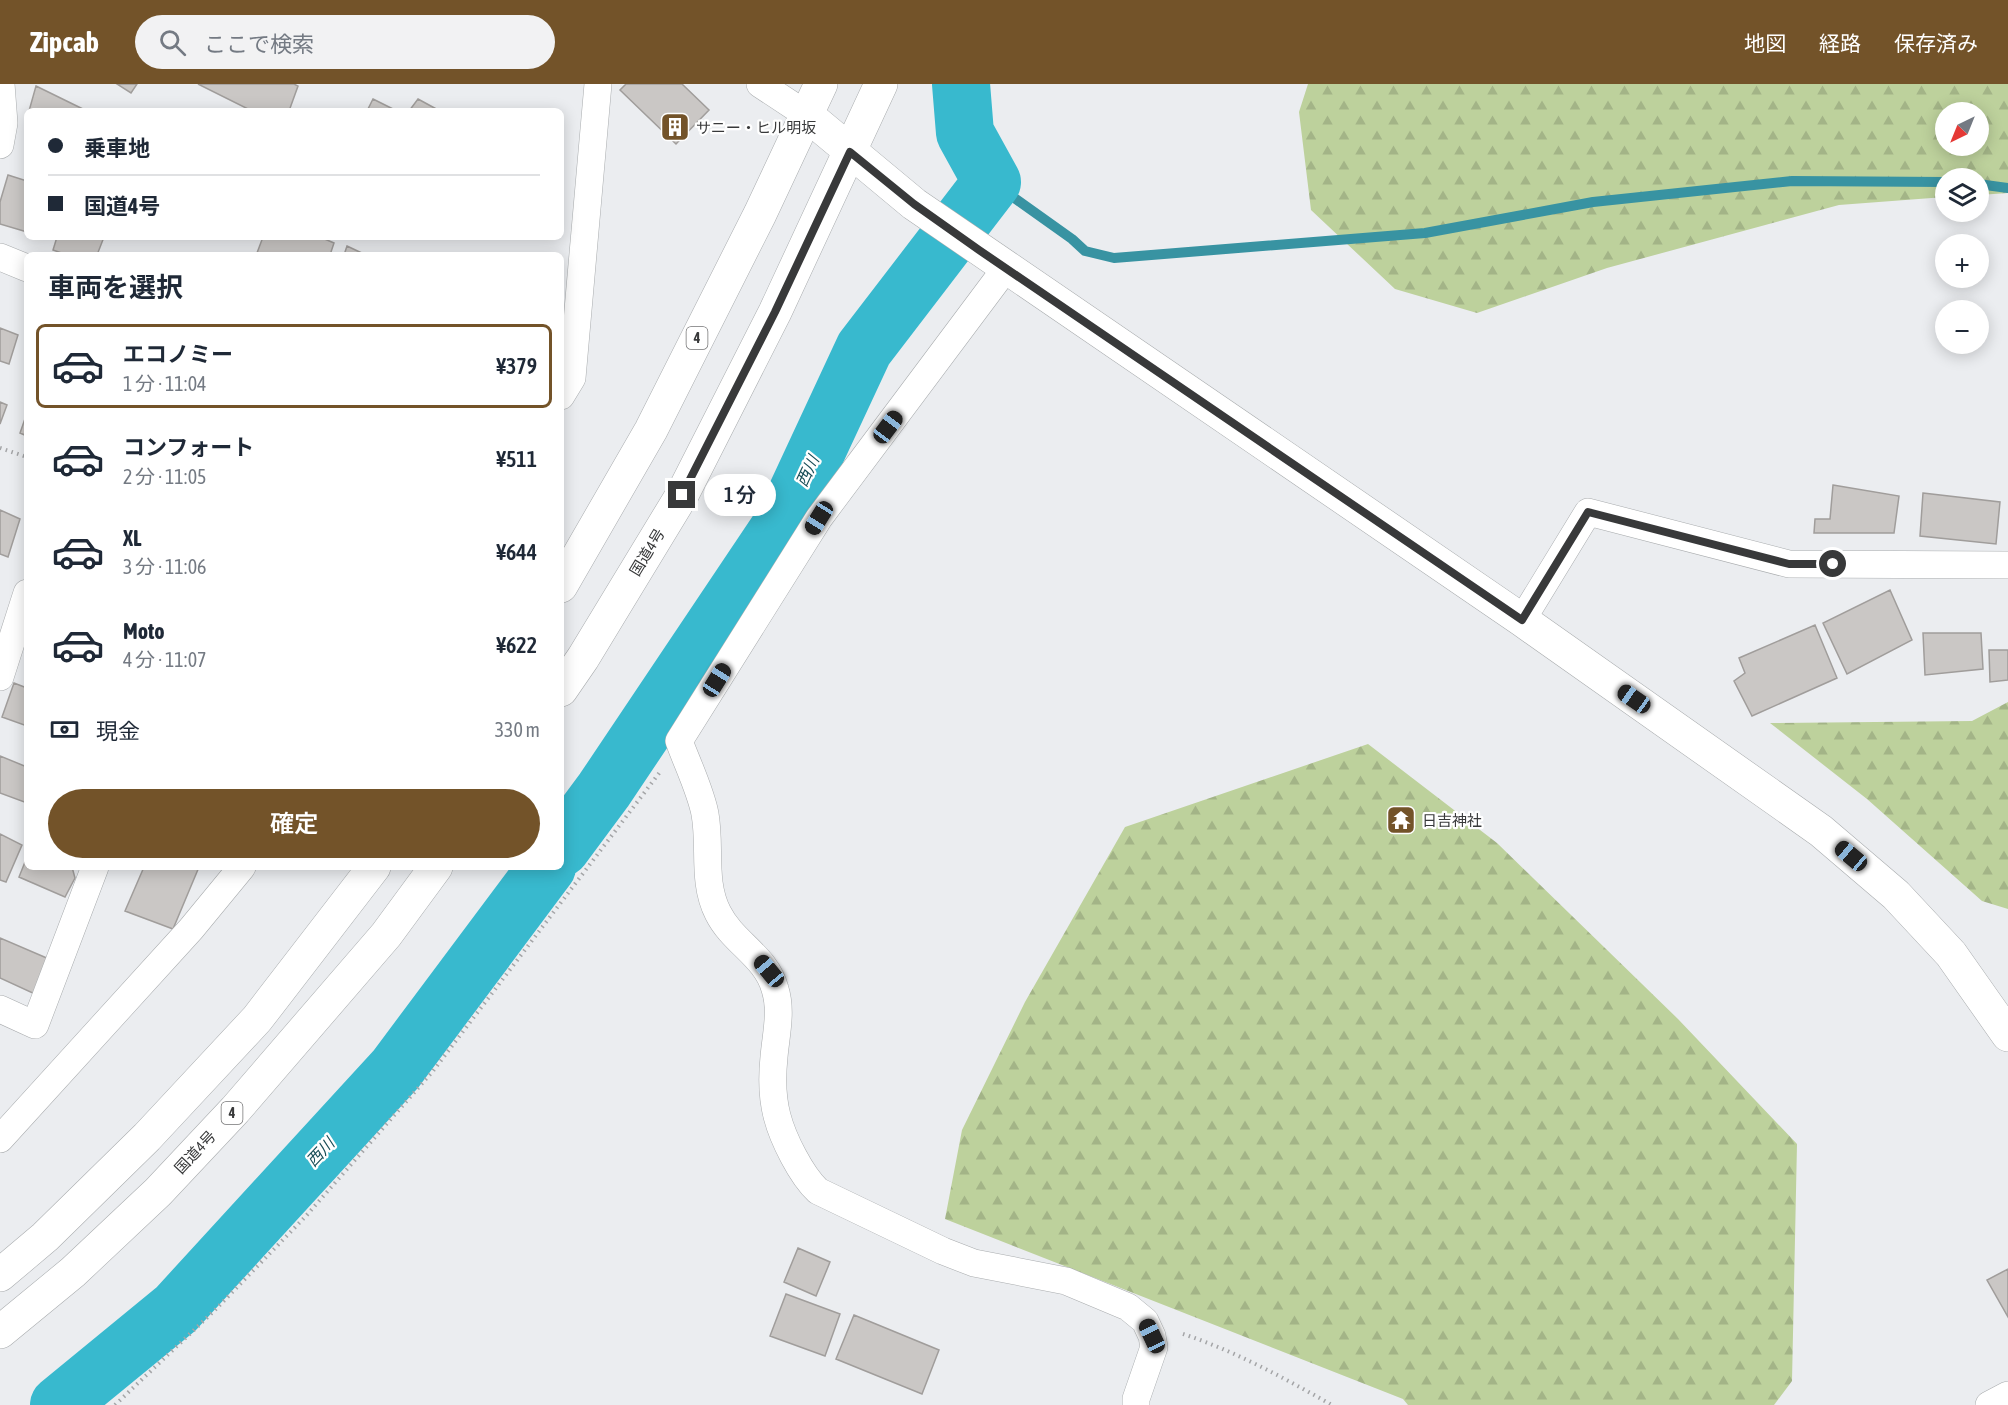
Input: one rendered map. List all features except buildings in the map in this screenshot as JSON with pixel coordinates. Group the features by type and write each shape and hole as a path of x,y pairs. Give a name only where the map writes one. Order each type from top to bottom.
{"main road":[{"name":"4","path":"564,580 651,430 821,84"},
{"name":"国道4号","path":"564,686 682,495 775,312 881,84"},
{"path":"807,115 914,204 979,250 1522,620 1821,831 1888,888 1951,954 2008,1035"},
{"path":"0,1275 45,1237 139,1145 257,1019 372,870"},
{"name":"国道4号","path":"0,1332 73,1272 158,1192 235,1110 386,935 434,870"}],"street":[{"path":"0,146 4,123 1,84"},
{"path":"564,391 572,378 598,84"},
{"path":"760,84 807,115"},
{"path":"0,257 24,267"},
{"path":"1006,268 819,518 679,741 705,814 709,884 718,913 732,934 751,950 769,971 776,990 779,1017 772,1080 777,1116 808,1182 818,1191 942,1251 974,1263 1066,1281 1128,1307 1145,1322 1152,1336 1154,1347 1136,1405"},
{"path":"1522,620 1588,512 1789,564 2008,565"},
{"path":"0,677 24,601"},
{"path":"0,1009 35,1025 94,870"},
{"path":"0,1139 191,929 240,870"},
{"path":"1989,1405 2008,1395"}],"path":[{"path":"0,448 24,457"},
{"path":"115,1405 215,1310 306,1216 433,1071 662,770 679,741"},
{"path":"1145,1322 1204,1341 1282,1377 1332,1405"}],"green space":[{"path":"1308,84 2008,84 2008,193 1989,194 1989,168 1935,168 1935,198 1839,205 1607,268 1477,313 1395,289 1311,210 1299,112"},
{"path":"2008,702 2008,909 1982,901 1867,799 1770,723 1972,721"},
{"path":"1368,744 1497,843 1678,1019 1797,1144 1792,1381 1774,1405 1408,1405 1403,1399 945,1219 962,1130 1025,1002 1125,827"}],"waterway":[{"name":"西川","path":"564,844 604,790 783,523 864,349 992,182 965,133 961,84"},
{"path":"992,182 1072,239 1085,251 1114,258 1425,233 1593,202 1792,181 1935,182"},
{"path":"1989,185 2008,188"},
{"name":"西川","path":"59,1405 176,1309 396,1069 545,870"}],"place":[{"name":"サニー・ヒル明坂","path":"675,127"},
{"name":"日吉神社","path":"1401,820"}],"route":[{"path":"682,495 775,312 850,152 914,204 979,250 1522,620 1588,512 1789,564 1833,564"}]}
